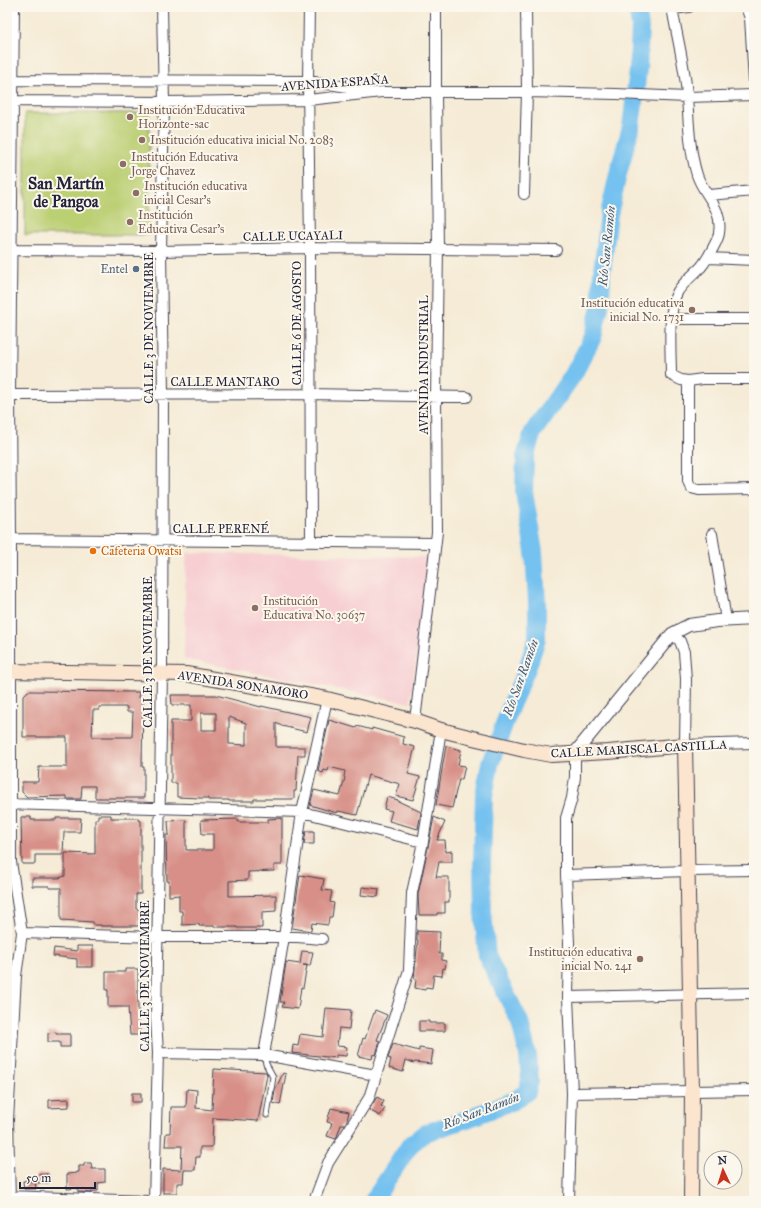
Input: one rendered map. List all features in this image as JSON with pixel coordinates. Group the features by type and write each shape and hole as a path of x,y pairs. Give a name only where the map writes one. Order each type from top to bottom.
{"main road":[{"name":"AVENIDA SONAMORO","path":"9,670 186,674 327,699 415,721 441,730 474,738"},
{"name":"CALLE MARISCAL CASTILLA","path":"474,738 551,755 608,752 685,745"},
{"path":"685,745 691,995 691,1201"}],"street":[{"path":"14,7 10,80 9,804 11,862 22,933 16,976 9,1057 9,1198 148,1201"},
{"name":"CALLE 3 DE NOVIEMBRE","path":"154,1201 158,1053 156,1018 162,673 162,251 164,102 162,81 162,7"},
{"name":"CALLE 6 DE AGOSTO","path":"309,7 308,100 311,542"},
{"name":"AVENIDA INDUSTRIAL","path":"415,721 437,532 436,397 438,248 436,7"},
{"path":"524,194 527,92 526,7"},
{"path":"689,7 673,8 686,83 688,123 697,175 704,191 709,195 716,207 720,219 719,234 708,258 677,292 671,319 671,375 681,380 688,381 703,379 754,379"},
{"path":"746,7 750,18 754,81"},
{"path":"10,80 308,81 382,92"},
{"name":"AVENIDA ESPAÑA","path":"10,101 164,102 308,100 382,92 527,92 687,97 754,95"},
{"path":"709,195 754,191"},
{"name":"CALLE UCAYALI","path":"9,250 162,251 310,248 438,248 556,250"},
{"path":"708,258 754,260"},
{"path":"671,319 754,319"},
{"path":"688,381 688,481 691,488 699,490 754,489"},
{"name":"CALLE MANTARO","path":"9,395 163,396 310,394 467,397"},
{"path":"712,534 726,620"},
{"name":"CALLE PERENÉ","path":"9,539 162,542 435,543"},
{"path":"569,1201 572,1093 568,997 569,943 566,875 566,818 572,798 575,777 575,753 672,634 689,625 726,620 754,619"},
{"path":"672,634 680,641 684,652 686,679 685,745"},
{"path":"264,1056 284,937 302,812 327,699"},
{"path":"314,1201 328,1163 369,1098 409,970 412,893 441,730"},
{"name":"CALLE MARISCAL CASTILLA","path":"685,745 754,743"},
{"path":"9,804 302,812 422,842"},
{"path":"566,875 754,870"},
{"path":"22,933 297,937 322,939"},
{"path":"568,997 754,993"},
{"path":"158,1053 264,1056 376,1075"},
{"path":"572,1093 754,1090"}],"lane":[{"path":"264,1056 266,1064 273,1077 268,1116"}],"shaded area":[{"path":"186,553 430,557 410,703 184,659"}],"green space":[{"path":"25,113 149,113 149,235 25,235"}],"building":[{"path":"28,691 139,692 138,697 143,697 142,767 144,767 144,798 95,798 95,786 82,786 81,799 67,799 67,796 27,797 22,792 22,782 38,782 39,767 67,767 67,737 23,737 23,696","holes":["99,707 127,707 127,712 133,712 132,737 92,737 93,710 99,710"]},
{"path":"171,695 216,695 261,707 311,717 307,732 282,726 276,723 276,747 305,747 305,755 298,755 296,791 294,791 294,799 254,799 254,801 229,801 208,800 208,798 177,797 177,783 171,783 171,721 191,721 191,705 172,705","holes":["201,713 216,713 216,730 201,730","229,717 246,723 246,745 229,744"]},
{"path":"329,720 356,728 357,726 372,730 372,728 404,737 403,744 415,747 408,774 420,777 413,800 396,796 400,784 368,775 357,815 338,811 337,813 310,805 314,790 340,796 345,778 345,771 329,767 328,771 324,770 323,773 318,771"},
{"path":"446,746 461,750 458,765 465,766 462,779 459,779 452,808 436,805"},
{"path":"387,797 398,800 421,812 418,829 389,821 392,811 384,809"},
{"path":"98,815 111,815 111,818 136,818 141,821 141,894 136,894 136,909 139,909 139,926 101,926 94,925 93,922 61,920 61,888 32,886 32,878 59,878 65,876 65,853 95,854 95,819 98,819"},
{"path":"21,817 31,817 31,820 81,818 80,832 64,832 63,855 35,855 35,864 22,864"},
{"path":"434,817 445,822 437,840 445,840 446,852 452,851 452,862 439,862 436,877 449,877 449,902 445,902 445,913 437,913 437,915 419,915 418,894"},
{"path":"282,818 282,865 274,865 274,871 248,872 248,880 229,881 229,896 276,895 276,911 262,912 262,928 214,927 199,926 199,924 182,925 182,911 179,911 179,895 169,896 169,881 167,881 166,835 169,835 168,821 186,820 186,850 213,850 213,834 202,834 201,820 238,819 238,822 268,822 268,819"},
{"path":"306,831 314,831 314,844 304,844"},
{"path":"300,875 324,879 322,890 332,891 330,902 334,903 332,917 329,917 328,925 312,923 311,931 292,928"},
{"path":"362,887 379,889 378,897 361,895"},
{"path":"417,931 440,932 439,954 442,954 442,960 446,961 442,976 434,975 432,988 426,987 425,990 415,988 416,979 414,978 418,940"},
{"path":"77,946 93,946 93,967 77,967 77,959 53,956 54,948 77,951"},
{"path":"302,951 313,952 310,966 307,966 303,988 301,987 298,1009 282,1007 284,1002 280,1002 286,962 300,964"},
{"path":"125,969 138,969 138,1021 140,1035 130,1035 128,1007 108,1007 106,972 125,972"},
{"path":"326,1008 351,1010 349,1029 339,1028 337,1046 347,1047 346,1056 336,1055 336,1058 292,1053 293,1045 298,1046 300,1034 323,1037"},
{"path":"375,1010 387,1015 377,1040 380,1041 376,1055 373,1054 372,1059 358,1056 363,1038 365,1039"},
{"path":"419,1021 429,1021 429,1023 445,1023 445,1031 419,1031"},
{"path":"56,1032 56,1034 70,1034 70,1047 60,1047 60,1042 48,1042 48,1033"},
{"path":"393,1044 419,1051 419,1048 433,1050 431,1064 414,1063 406,1060 403,1072 389,1068 391,1059 388,1058"},
{"path":"214,1069 266,1072 267,1075 258,1121 213,1118 212,1147 200,1147 200,1157 196,1157 195,1170 184,1170 183,1183 177,1183 177,1193 163,1193 163,1169 181,1170 182,1146 165,1146 166,1133 170,1133 171,1107 186,1107 187,1089 197,1090 196,1108 212,1110"},
{"path":"283,1073 286,1074 280,1105 273,1103 275,1090"},
{"path":"132,1093 141,1093 141,1102 132,1102"},
{"path":"377,1097 384,1101 381,1106 385,1108 380,1116 369,1110"},
{"path":"69,1099 69,1107 49,1108 49,1100"},
{"path":"331,1108 349,1112 347,1120 344,1125 341,1125 336,1139 327,1136 332,1123 327,1122"},
{"path":"84,1163 91,1163 92,1169 105,1169 105,1182 98,1183 98,1191 92,1191 92,1193 78,1192 78,1188 67,1189 67,1174 79,1172 79,1166 84,1166"},
{"path":"48,1174 49,1183 38,1183 37,1175"},
{"path":"23,1181 35,1181 36,1189 24,1189"}],"waterway":[{"name":"Río San Ramón","path":"373,1201 410,1145 425,1133 513,1101 527,1092 530,1081 528,1055 520,1022 487,956 483,912 482,864 484,796 490,764 537,639 537,603 534,552 524,492 525,457 533,432 573,375 593,337 601,302 602,272 609,214 631,127 638,70 640,27 637,7"}],"place":[{"name":"Institución Educativa Horizonte-sac","path":"130,117"},
{"name":"Institución educativa inicial No. 2083","path":"142,140"},
{"name":"Institución Educativa Jorge Chavez","path":"123,164"},
{"name":"Institución educativa inicial Cesar's","path":"136,193"},
{"name":"Institución Educativa Cesar's","path":"130,222"},
{"name":"Entel","path":"136,269"},
{"name":"Institución educativa inicial No. 1731","path":"692,310"},
{"name":"Cafeteria Owatsi","path":"93,551"},
{"name":"Institución Educativa No. 30637","path":"255,608"},
{"name":"Institución educativa inicial No. 241","path":"640,959"}],"district":[{"name":"San Martín de Pangoa","path":"66,192"}]}
